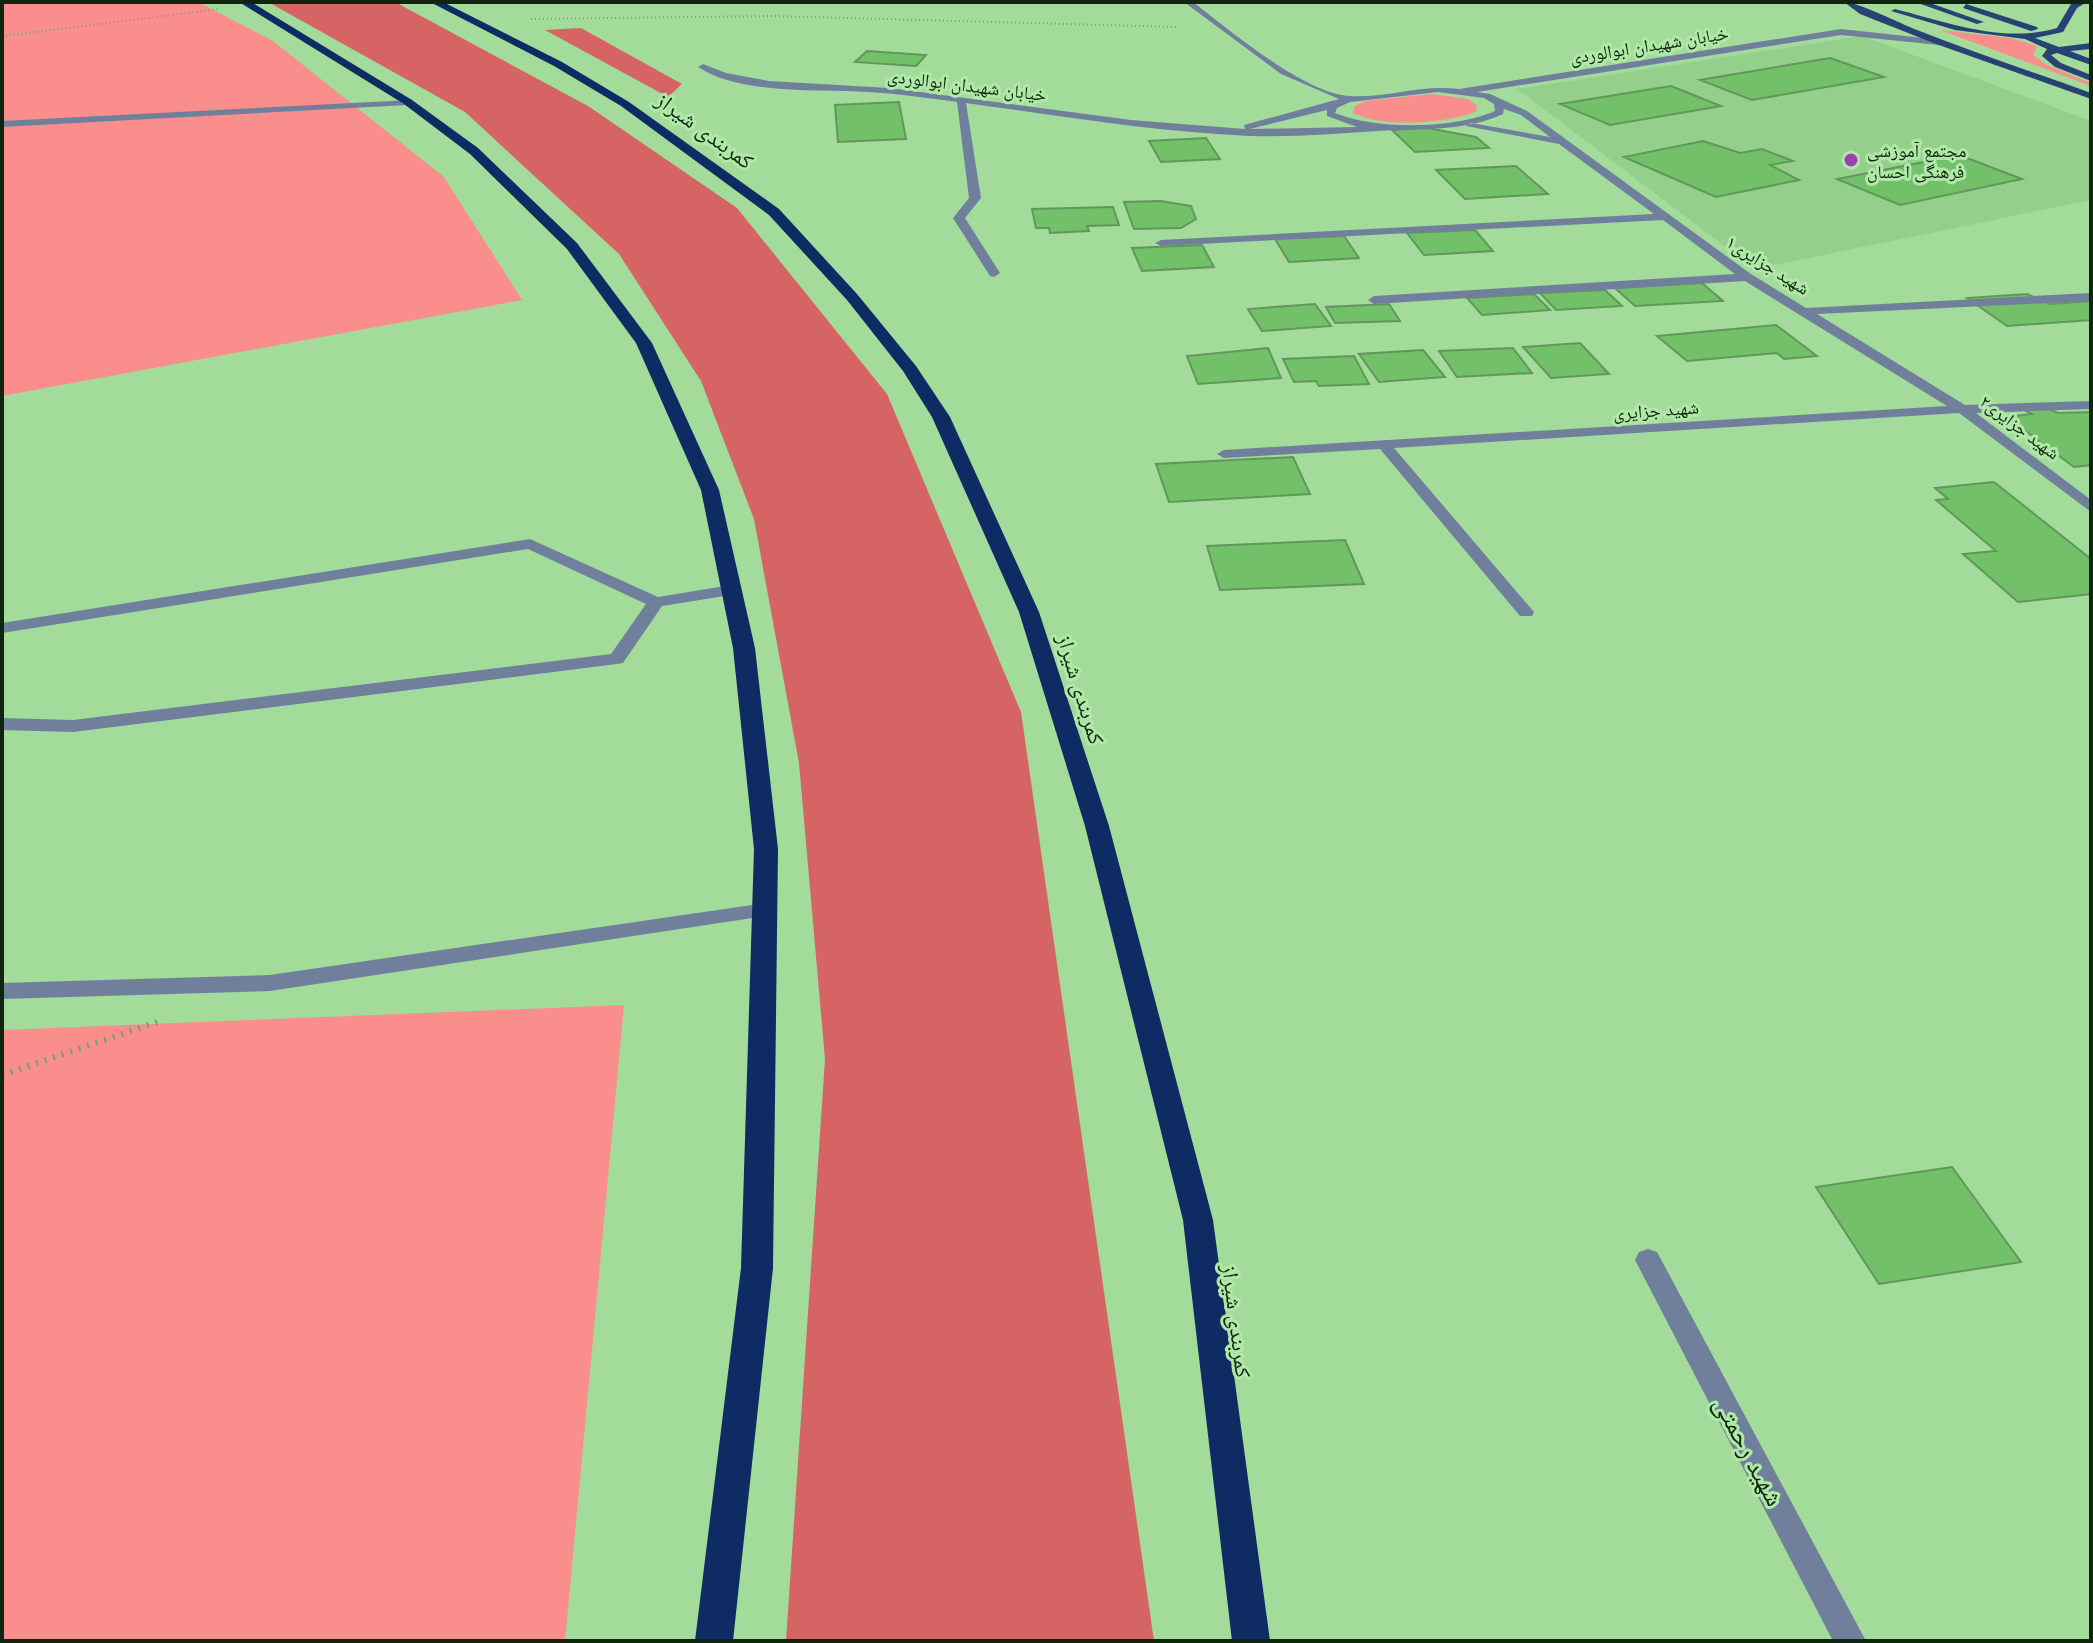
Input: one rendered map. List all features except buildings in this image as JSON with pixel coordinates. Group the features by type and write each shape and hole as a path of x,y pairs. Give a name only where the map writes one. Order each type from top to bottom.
{"highway":[{"path":"244,2 408,102 474,151 572,246 644,343 710,490 744,648 766,849 757,1268 714,1641"},
{"name":"کمربندی شیراز","path":"435,2 558,64 625,104 774,212 852,297 910,369 948,431 1029,612 1097,826 1198,1220 1251,1641"}],"main road":[{"path":"1848,2 1962,29 2033,35 2060,30 2074,6 2083,2"},
{"path":"1919,2 2091,62"},
{"path":"1953,2 2091,47"},
{"path":"1864,7 1939,42 2091,96"},
{"path":"2091,47 2057,47 2048,51 2046,56 2058,65 2091,78"}],"street":[{"path":"1188,2 1222,29 1320,92 1348,99 1438,89 1463,91"},
{"path":"1841,32 1859,23 1864,7"},
{"name":"خیابان شهیدان ابوالوردی","path":"1463,91 1841,32 1939,42"},
{"name":"خیابان شهیدان ابوالوردی","path":"703,67 729,77 757,81 961,99 1103,119 1280,135 1447,122"},
{"name":"شهید جزایری۱","path":"1463,91 1487,96 1524,113 1747,277 1807,311 1962,409"},
{"path":"961,99 975,198 959,218 994,273"},
{"name":"خیابان شهیدان ابوالوردی","path":"1228,131 1333,106 1348,99"},
{"path":"2,124 408,102"},
{"path":"1447,122 1489,117 1500,112 1499,103"},
{"path":"1333,106 1330,114 1346,123 1374,129"},
{"name":"شهید جزایری۱","path":"1447,122 1561,142"},
{"path":"1161,243 1662,217"},
{"path":"1374,300 1747,277"},
{"path":"1807,311 2091,297"},
{"name":"شهید جزایری","path":"1224,454 1962,409 2091,405"},
{"name":"شهید جزایری۲","path":"1962,409 2091,507"},
{"path":"1384,445 1526,612"},
{"path":"2,628 530,544 656,602 731,590"},
{"path":"2,724 73,726 617,659 656,602"},
{"path":"2,991 270,983 765,910"},
{"name":"شهید رحمتی","path":"1648,1260 1850,1641"}],"path":[{"path":"2,36 220,9"},
{"path":"520,17 708,14 933,18 1222,29"},
{"path":"2,1075 166,1019"}],"shaded area":[{"path":"2,2 198,2 273,41 444,177 522,300 2,396"},
{"path":"268,2 395,2 588,106 737,208 887,394 1021,712 1154,1641 786,1641 825,1059 799,763 754,519 701,381 619,254 465,112"},
{"path":"581,28 682,84 668,97 545,30"},
{"path":"1940,30 2010,38 2037,46 2033,55 2047,65 2091,83 2091,86"},
{"name":"مجتمع آموزشی فرهنگی احسان","path":"1862,36 2091,121 2091,200 1755,269 1517,89"},
{"path":"1432,94 1468,99 1476,105 1477,111 1449,119 1414,122 1380,121 1353,113 1355,106 1365,101"},
{"path":"624,1005 565,1641 2,1641 2,1030"}],"place":[{"name":"مجتمع آموزشی فرهنگی احسان","path":"1851,160"}]}
